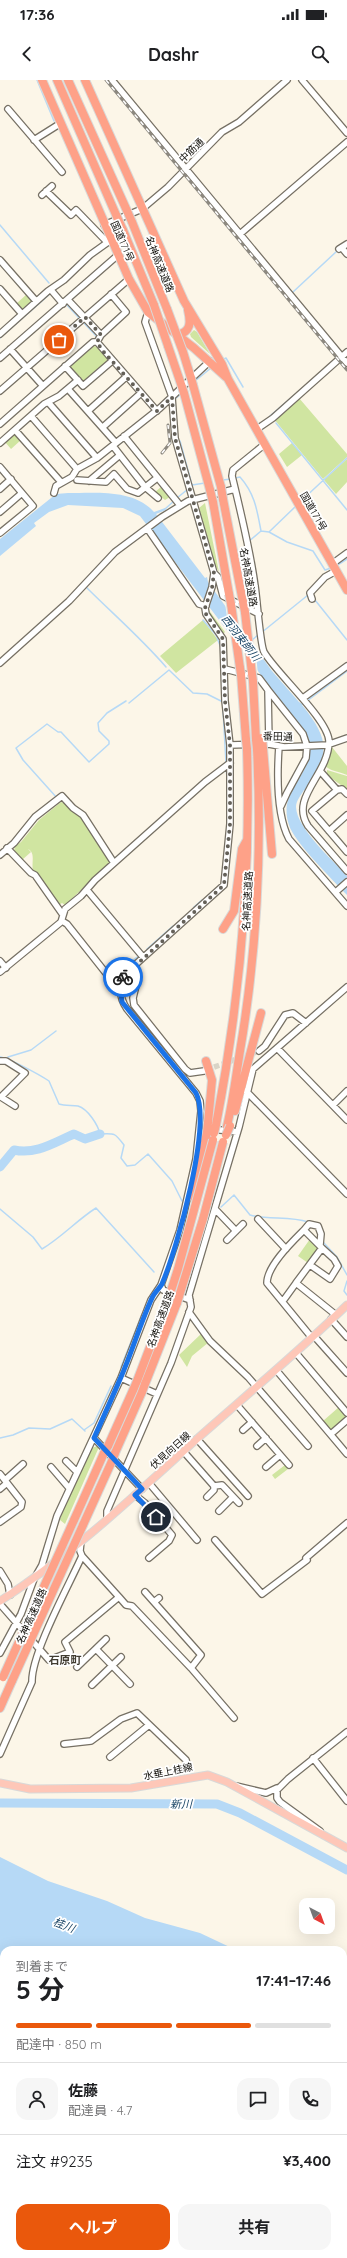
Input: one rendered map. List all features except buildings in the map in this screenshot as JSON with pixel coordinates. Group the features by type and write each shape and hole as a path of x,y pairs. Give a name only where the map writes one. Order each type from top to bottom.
{"highway":[{"name":"国道171号","path":"42,80 104,225 109,241 118,255 128,279 148,312 216,364"},
{"name":"名神高速道路","path":"1,1680 106,1450 135,1384 168,1300 193,1218 209,1131 229,1056 242,958 247,887 247,749 241,671 229,594 208,484 183,390 154,305 117,216 57,80"},
{"name":"名神高速道路","path":"0,1708 144,1388 176,1303 203,1219 226,1133 246,1015 255,940 259,799 263,747 259,739 254,704 253,681 245,612 224,499 192,382 168,309 132,222 68,80"},
{"name":"国道171号","path":"86,80 142,209 216,364 228,380 257,429 347,590"},
{"path":"177,335 188,330 190,320 188,307"},
{"path":"263,747 272,854"},
{"path":"223,928 234,910 242,849 248,840"},
{"path":"226,1133 261,1013"},
{"path":"206,1061 211,1070 212,1080 209,1131"}],"main road":[{"name":"伏見向日線","path":"0,1601 34,1579 107,1519 197,1439 258,1388 334,1317 346,1308"},
{"name":"水垂上桂線","path":"0,1783 30,1789 131,1788 208,1775 232,1785 347,1848"}],"street":[{"path":"112,80 344,359"},
{"name":"中筋通","path":"104,225 142,209 222,132 239,122 287,80"},
{"path":"302,80 347,133"},
{"path":"8,109 62,172"},
{"path":"34,140 61,123"},
{"path":"240,234 347,142"},
{"path":"0,334 109,241 76,210 71,215 44,193 52,186"},
{"path":"347,244 340,248 347,254"},
{"path":"0,358 118,255"},
{"path":"0,260 36,302"},
{"path":"0,392 128,279"},
{"path":"0,289 22,314"},
{"path":"52,291 83,319 99,338 112,361 158,410"},
{"path":"0,424 99,338 126,312 111,294"},
{"path":"0,1653 16,1623 34,1579 42,1565 57,1516 121,1378 151,1300 161,1285 180,1230 196,1160 209,1131 201,1111 200,1100 196,1093 127,1009 120,994 121,984 126,973 224,885 230,824 230,745 225,701 226,669 223,639 206,614 206,604 212,588 214,573 175,438 172,397 145,322 148,312"},
{"path":"10,349 43,386"},
{"path":"257,429 273,418 331,365 344,359 347,352"},
{"path":"65,366 82,386 112,361"},
{"path":"89,480 126,439 172,397 216,364"},
{"path":"88,411 126,377"},
{"path":"0,443 48,402 68,389 78,380"},
{"path":"68,389 103,428 116,449 145,487 158,498"},
{"path":"103,428 141,393"},
{"path":"48,402 97,458"},
{"path":"31,416 77,469"},
{"path":"16,430 61,482"},
{"path":"126,439 177,502"},
{"path":"265,444 233,470 233,480 248,542 263,650 323,724 329,742 327,745 326,760 321,772 304,798 302,811 303,819 347,871"},
{"path":"54,493 56,486 72,477 77,469 116,449"},
{"path":"0,466 33,506 22,511 0,533"},
{"path":"77,480 106,482 114,474 128,489 138,493 157,478"},
{"path":"0,489 11,479"},
{"path":"0,663 69,601 115,552 162,517 177,502 194,501 235,489"},
{"path":"0,512 22,493"},
{"path":"147,528 199,604 206,604"},
{"path":"312,599 310,593 347,553"},
{"path":"214,573 218,577 223,596 259,614"},
{"path":"304,701 347,666"},
{"path":"226,669 259,678 303,734 308,746 306,758 280,808"},
{"path":"263,747 268,690"},
{"name":"番田通","path":"230,745 263,747 327,745 347,738"},
{"path":"279,746 280,808 284,830 288,839 347,906"},
{"path":"0,972 63,918 66,909 114,862 121,859 142,838 205,782 230,763"},
{"path":"321,772 337,790"},
{"path":"346,850 312,812 337,790 342,789 347,794"},
{"path":"0,855 14,843 35,817 62,796 73,808 83,815 114,862"},
{"path":"329,831 347,815"},
{"path":"7,848 30,873 35,875 67,924 113,982 121,984"},
{"path":"338,890 347,882"},
{"path":"86,890 144,957"},
{"path":"0,961 6,968"},
{"path":"131,968 138,977 133,998 138,1012 185,1069 190,1073 204,1071"},
{"path":"107,1519 108,1511 125,1469 171,1363 189,1312 189,1298 237,1132 253,1069 347,988"},
{"path":"259,1051 285,1015 293,1013 306,1023"},
{"path":"277,1048 347,1120"},
{"path":"0,1061 6,1061 24,1073 1,1097 14,1106"},
{"path":"333,1105 347,1091"},
{"path":"246,1092 347,1194"},
{"path":"209,1131 237,1132"},
{"path":"215,1209 236,1231"},
{"path":"258,1218 286,1248"},
{"path":"228,1240 243,1224"},
{"path":"283,1301 310,1265 321,1247 321,1234 318,1226 309,1224 286,1248 267,1276 267,1282 313,1337 347,1373"},
{"path":"304,1230 334,1259 338,1266 330,1279 310,1265"},
{"path":"296,1283 334,1317 347,1337"},
{"path":"161,1285 163,1290 189,1298"},
{"path":"189,1312 210,1341 258,1388 308,1446"},
{"path":"296,1353 347,1413"},
{"path":"277,1371 347,1454"},
{"path":"121,1378 158,1394"},
{"path":"237,1405 289,1465"},
{"path":"331,1434 347,1420"},
{"path":"243,1430 252,1422"},
{"path":"94,1438 125,1469 142,1489"},
{"path":"257,1446 266,1438"},
{"path":"197,1439 248,1496"},
{"path":"184,1452 214,1486"},
{"path":"266,1467 280,1455"},
{"path":"66,1461 77,1472"},
{"path":"0,1489 23,1464"},
{"path":"51,1467 69,1488"},
{"path":"0,1474 22,1502 21,1507 0,1522"},
{"path":"149,1482 197,1540"},
{"path":"214,1486 222,1485 239,1503"},
{"path":"206,1497 214,1490 214,1486"},
{"path":"135,1495 145,1503 172,1536 169,1541 149,1558"},
{"path":"219,1511 233,1497"},
{"path":"215,1540 262,1594 306,1559 347,1523"},
{"path":"189,1531 195,1527"},
{"path":"81,1541 80,1551 82,1556 126,1605 132,1606 234,1718"},
{"path":"0,1754 32,1682 32,1673 40,1650 82,1556"},
{"path":"0,1571 8,1584 10,1595"},
{"path":"145,1592 157,1600 201,1655 190,1668"},
{"path":"0,1604 49,1660 66,1655 70,1652 65,1642 119,1597"},
{"path":"77,1667 106,1640"},
{"path":"96,1649 130,1684"},
{"path":"92,1684 121,1657"},
{"path":"64,1744 91,1741 121,1719 136,1713 186,1760 188,1768"},
{"path":"110,1757 149,1725"},
{"path":"232,1785 266,1793 278,1788 313,1758 347,1732"},
{"path":"313,1758 347,1801"},
{"path":"278,1788 276,1794 280,1802 316,1827 324,1836"}],"green space":[{"path":"27,294 32,299 31,303 24,310 16,304"},
{"path":"194,330 197,332 210,354 191,337 190,334"},
{"path":"94,346 98,347 108,359 107,363 85,382 81,382 70,369 71,366"},
{"path":"299,398 347,454 347,457 323,479 274,419"},
{"path":"13,435 17,435 21,440 11,449 5,442"},
{"path":"292,443 302,455 287,467 279,454"},
{"path":"347,459 347,482 336,494 324,480"},
{"path":"161,487 170,497 165,500 155,492"},
{"path":"205,503 219,572 215,565 199,508"},
{"path":"208,609 225,632 223,634 213,621"},
{"path":"203,620 218,640 176,673 160,656"},
{"path":"332,747 347,766 347,775 325,766 330,748"},
{"path":"327,770 347,776 347,791 327,774"},
{"path":"61,802 68,805 75,810 88,826 110,859 110,863 65,905 62,903 59,905 37,872 33,871 32,853 31,852 22,860 14,851 15,846 21,842 39,820"},
{"path":"310,1239 318,1249 308,1263 298,1256"},
{"path":"202,1333 209,1342 192,1356 187,1367 179,1355"},
{"path":"339,1407 347,1416 346,1419 331,1430 323,1421"},
{"path":"97,1446 99,1447 65,1524 60,1520 62,1512 92,1448"},
{"path":"285,1465 288,1469 275,1479 272,1475"}],"water":[{"name":"西羽束師川","path":"56,494 114,494 136,499 154,512 165,508 166,510 156,514 205,578 207,577 208,582 272,671 299,702 304,705 302,705 318,728 324,747 319,767 314,778 306,791 304,790 297,803 296,807 298,816 302,825 317,844 347,876 347,895 306,851 292,832 289,825 287,812 288,800 308,761 310,750 308,737 140,516 123,508 68,505 49,512 34,523 36,526 0,556 0,539"},
{"name":"桂川","path":"0,1857 48,1881 107,1901 145,1918 200,1933 228,1946 0,1946"}],"pier":[{"path":"225,603 255,644 258,675 230,638"}],"waterway":[{"path":"37,80 54,121"},
{"path":"0,225 49,283"},
{"path":"293,292 337,251"},
{"path":"0,338 51,293"},
{"path":"65,303 80,319"},
{"path":"83,322 98,338"},
{"path":"222,360 226,358 243,387"},
{"path":"270,416 328,366"},
{"path":"195,381 211,368"},
{"path":"175,399 181,394"},
{"path":"276,423 347,510"},
{"path":"96,462 125,440"},
{"path":"180,441 192,485"},
{"path":"300,502 347,458"},
{"path":"73,479 80,470"},
{"path":"235,478 240,477 252,496 257,509 261,531"},
{"path":"223,480 231,479"},
{"path":"192,485 205,483"},
{"path":"177,498 188,489"},
{"path":"165,509 174,501"},
{"path":"269,532 296,506"},
{"path":"248,542 261,531 269,532 287,542 313,551 325,570 331,568"},
{"path":"336,566 347,559"},
{"path":"86,587 137,636 166,667"},
{"path":"261,633 308,595"},
{"path":"315,600 347,640"},
{"path":"203,620 216,635 221,648"},
{"name":"西羽束師川","path":"252,640 258,635"},
{"path":"129,703 169,670 193,693 207,694 223,702"},
{"path":"307,701 347,671"},
{"path":"57,798 23,760 16,748 47,724 58,732 61,732 89,762 109,744 109,741 99,731 98,723 107,713 126,701"},
{"path":"223,710 226,763"},
{"path":"226,769 227,777"},
{"path":"194,907 202,900"},
{"path":"147,949 173,926"},
{"path":"113,979 122,969 137,957"},
{"path":"8,1057 31,1050 56,1031"},
{"path":"0,1057 17,1063 49,1081 59,1104 78,1106 82,1108 92,1118 100,1134 112,1134 116,1136 124,1145 121,1158 127,1166 135,1165 148,1154 172,1181 182,1201"},
{"path":"0,1167 14,1150 30,1151 38,1149 74,1134 85,1139 100,1134"},
{"path":"221,1207 234,1195 250,1215 294,1219 308,1222"},
{"path":"0,1209 33,1237 42,1249 96,1208 154,1272"},
{"path":"323,1242 337,1257 347,1275"},
{"path":"347,1281 344,1291 347,1295"},
{"path":"121,1367 142,1314"},
{"path":"84,1430 94,1423 111,1386"},
{"path":"0,1438 13,1435 29,1428 50,1429 72,1419 85,1431"},
{"name":"新川","path":"0,1803 217,1804 240,1813 347,1870"}],"tunnel":[{"path":"206,1070 259,1051"}],"railway":[{"path":"106,80 347,370"},
{"path":"162,453 170,443 168,425"}],"way so far":[{"path":"59,340 85,317 101,335 97,342 102,350 157,411 172,397 175,438 214,573 212,588 206,602 206,614 223,639 225,658 225,701 228,716 230,745 230,824 227,871 224,885 220,891 123,977"}],"district":[{"name":"石原町","path":"65,1660"}],"route":[{"path":"123,977 120,986 122,1002 196,1093 200,1100 201,1111 196,1160 180,1230 161,1285 151,1300 121,1378 94,1438 125,1469 142,1489 135,1495 145,1503 156,1517"}]}
